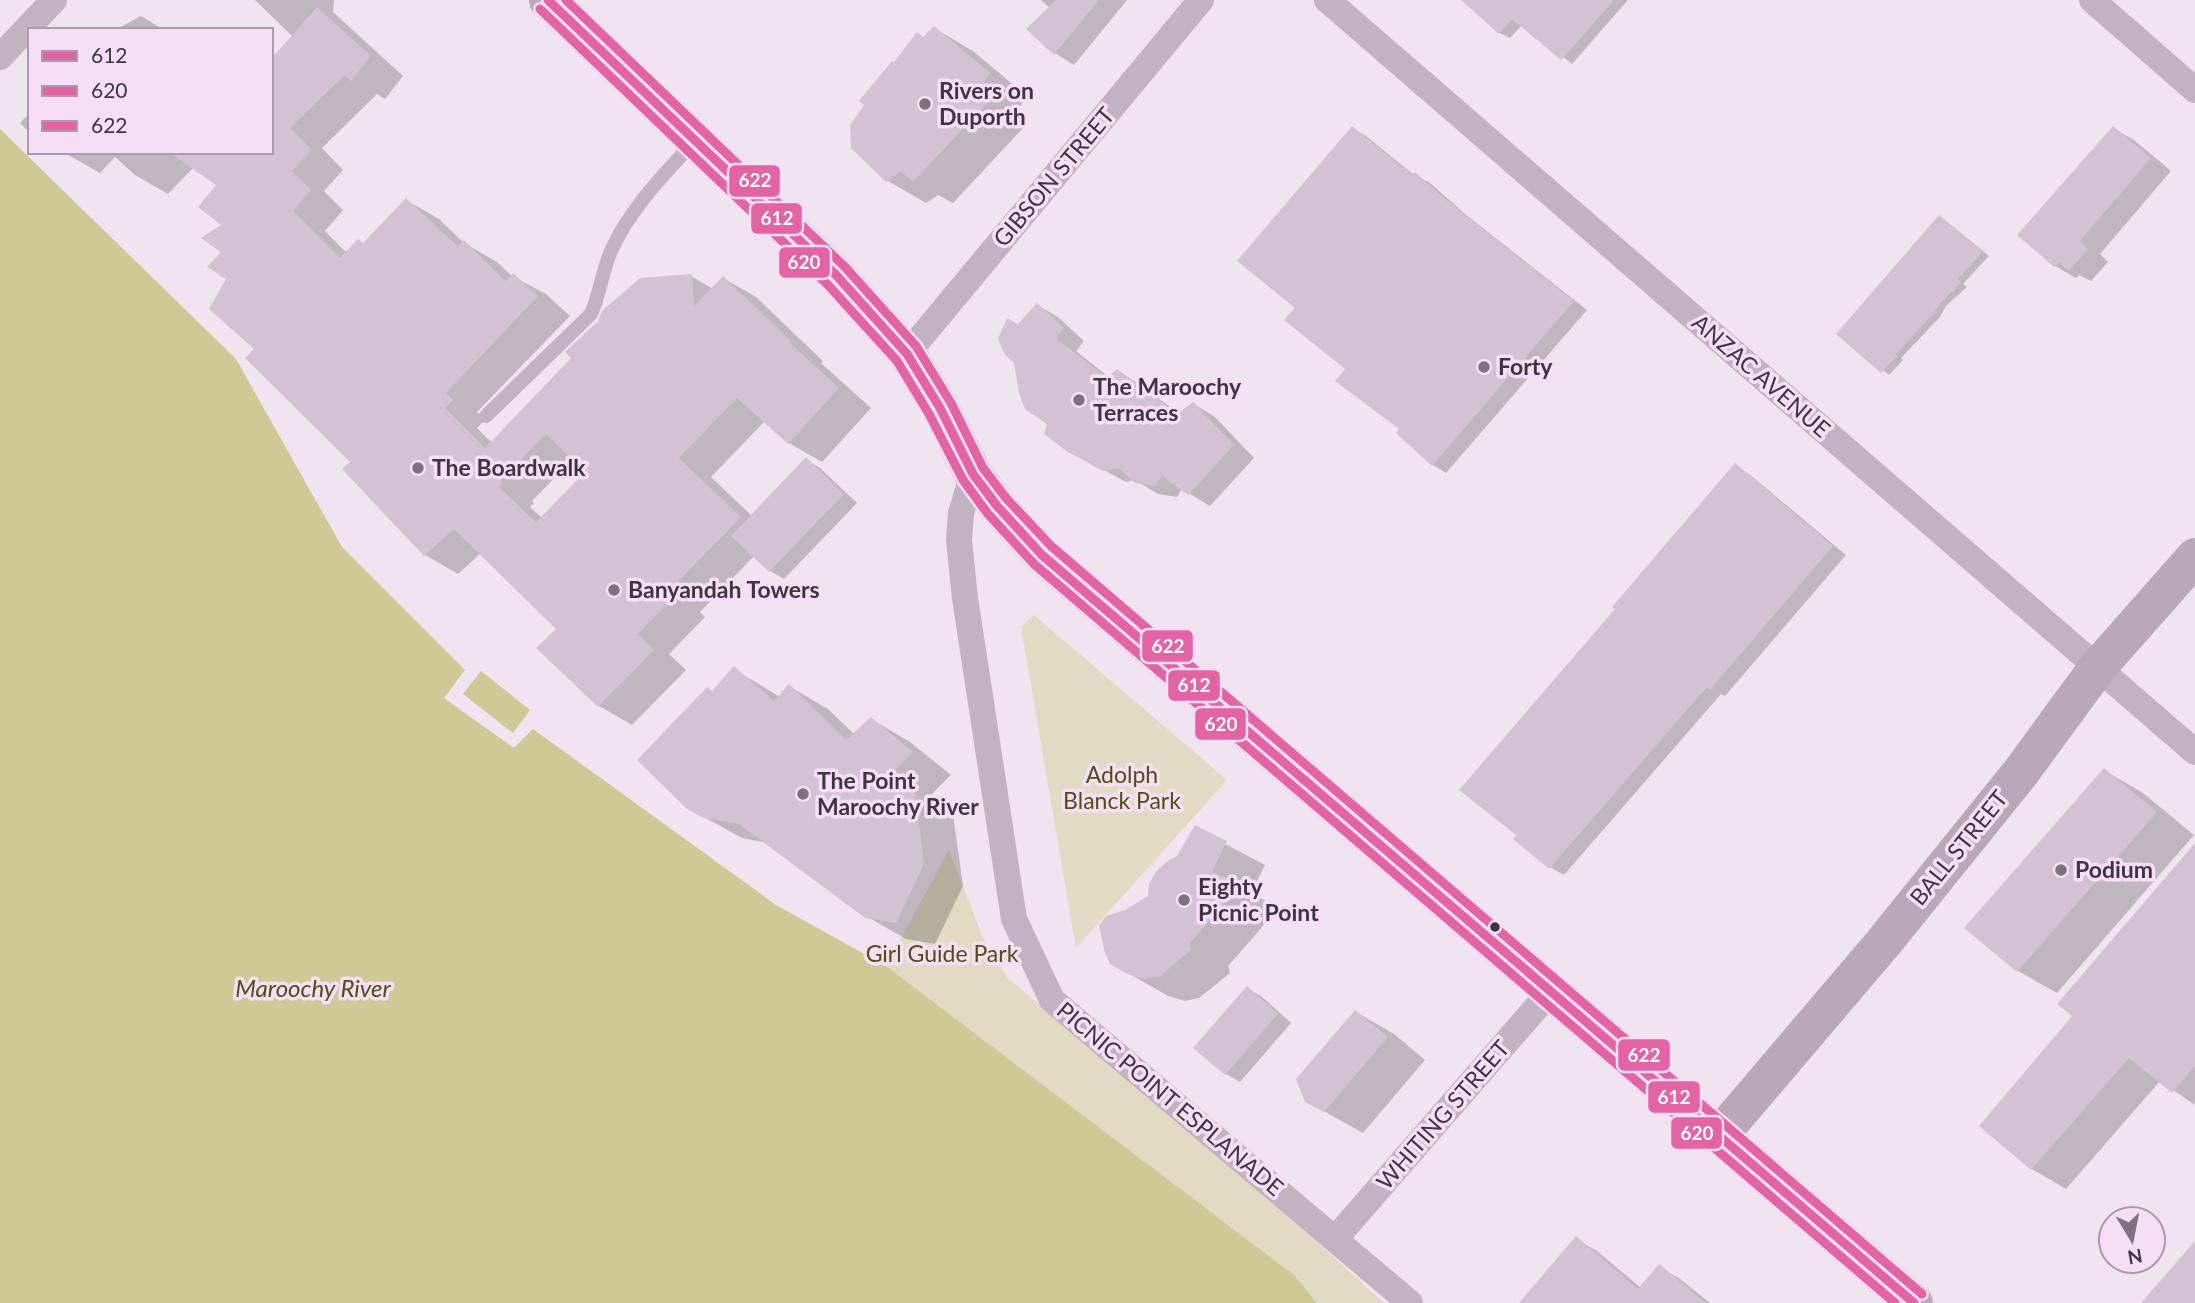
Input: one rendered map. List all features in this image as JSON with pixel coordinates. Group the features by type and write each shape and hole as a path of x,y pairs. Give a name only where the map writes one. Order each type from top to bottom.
{"main road":[{"path":"548,0 837,276 907,354 940,408 973,474 1042,555 1914,1303"},
{"name":"BALL STREET","path":"1719,1136 1884,942 2021,772 2098,667 2195,557"}],"street":[{"path":"0,57 54,0"},
{"name":"GIBSON STREET","path":"907,354 1201,0"},
{"name":"ANZAC AVENUE","path":"1327,0 2195,752"},
{"path":"2092,0 2195,90"},
{"name":"PICNIC POINT ESPLANADE","path":"973,474 961,513 959,540 965,598 1014,919 1052,1000 1410,1303"},
{"name":"WHITING STREET","path":"1335,1239 1550,992"}],"lane":[{"path":"486,416 591,314 599,297 603,273 612,249 627,221 695,141"}],"green space":[{"name":"Adolph Blanck Park","path":"1034,615 1227,780 1076,948 1021,627"},
{"name":"Girl Guide Park","path":"949,850 983,938 1007,977 1314,1239 1384,1303 1317,1303 1294,1275 886,966"}],"water":[{"name":"Maroochy River","path":"0,129 236,359 342,547 465,670 444,698 514,748 533,729 776,905 886,966 1294,1275 1317,1303 0,1303"},
{"path":"481,671 530,710 513,733 463,694"}],"building":[{"path":"1056,0 1099,0 1054,55 1026,29"},
{"path":"1461,0 1614,0 1561,60 1512,19 1499,34"},
{"path":"317,7 371,56 351,81 345,75 290,128 312,150 292,171 311,190 293,211 340,258 358,239 363,243 406,198 458,247 464,240 505,281 513,273 538,296 446,393 453,400 445,408 485,448 571,358 565,352 598,321 602,311 640,278 692,274 694,306 723,276 839,388 788,444 737,398 679,458 741,517 668,592 674,597 638,634 654,650 598,707 536,648 556,629 454,529 424,556 342,469 350,462 245,358 254,349 209,309 226,279 207,267 221,252 201,238 221,225 198,207 216,185 172,154 273,154 273,57","holes":["546,434 585,472 536,522 499,487 503,484 500,481"]},
{"name":"Rivers on Duporth","path":"934,26 990,73 979,88 988,102 913,182 901,172 886,182 851,148 850,125 864,105 859,101 892,61 894,62 917,32 923,37"},
{"path":"1352,126 1412,175 1415,172 1451,204 1574,301 1432,466 1396,433 1399,429 1335,381 1345,369 1284,320 1295,308 1237,261"},
{"path":"2113,126 2151,158 2080,241 2088,249 2069,271 2059,262 2054,267 2017,235"},
{"path":"1939,215 1983,251 1958,279 1961,283 1940,303 1881,373 1836,334"},
{"name":"The Maroochy Terraces","path":"1037,303 1064,328 1056,338 1107,378 1117,369 1177,414 1193,402 1234,445 1188,495 1162,476 1155,486 1135,483 1119,468 1103,471 1068,452 1044,434 1047,424 1025,409 1019,393 1014,363 1005,355 998,339 1007,318 1018,324"},
{"path":"806,457 844,494 769,572 731,536"},
{"path":"1735,463 1833,546 1710,690 1707,687 1549,869 1513,839 1516,835 1459,790 1615,609 1612,607"},
{"name":"The Point Maroochy River","path":"734,666 774,701 789,684 846,740 871,717 913,752 892,773 914,783 924,864 896,923 865,918 739,824 701,817 686,808 637,760 707,687 712,691"},
{"name":"Podium","path":"2104,768 2157,812 2017,972 1964,928"},
{"name":"Eighty Picnic Point","path":"1195,825 1227,841 1212,872 1234,881 1224,904 1190,943 1191,950 1160,976 1145,979 1127,974 1110,964 1099,926 1106,916 1125,910 1148,896 1149,884 1156,872 1177,856"},
{"path":"2195,843 2195,1066 2172,1093 2129,1058 2031,1170 1979,1126 2072,1016 2057,1004"},
{"path":"1247,986 1278,1014 1225,1075 1193,1048"},
{"path":"1355,1010 1388,1037 1324,1112 1305,1102 1296,1079"},
{"path":"1576,1236 1638,1289 1659,1264 1706,1303 1519,1303"},
{"path":"2195,1241 2195,1303 2141,1303"}],"transit line":[{"name":"612","path":"548,0 837,276 907,354 940,408 973,474 997,506 1042,555 1914,1303"},
{"name":"622","path":"566,0 845,267 916,346 951,403 983,468 1006,498 1051,546 1922,1294"},
{"name":"620","path":"540,9 828,285 897,361 929,414 963,480 988,514 1034,564 1895,1303"}],"place":[{"name":"Rivers on Duporth","path":"925,104"},
{"name":"Forty","path":"1484,367"},
{"name":"The Maroochy Terraces","path":"1079,400"},
{"name":"The Boardwalk","path":"418,468"},
{"name":"Banyandah Towers","path":"614,590"},
{"name":"The Point Maroochy River","path":"803,794"},
{"name":"Podium","path":"2061,870"},
{"name":"Eighty Picnic Point","path":"1184,900"}]}
